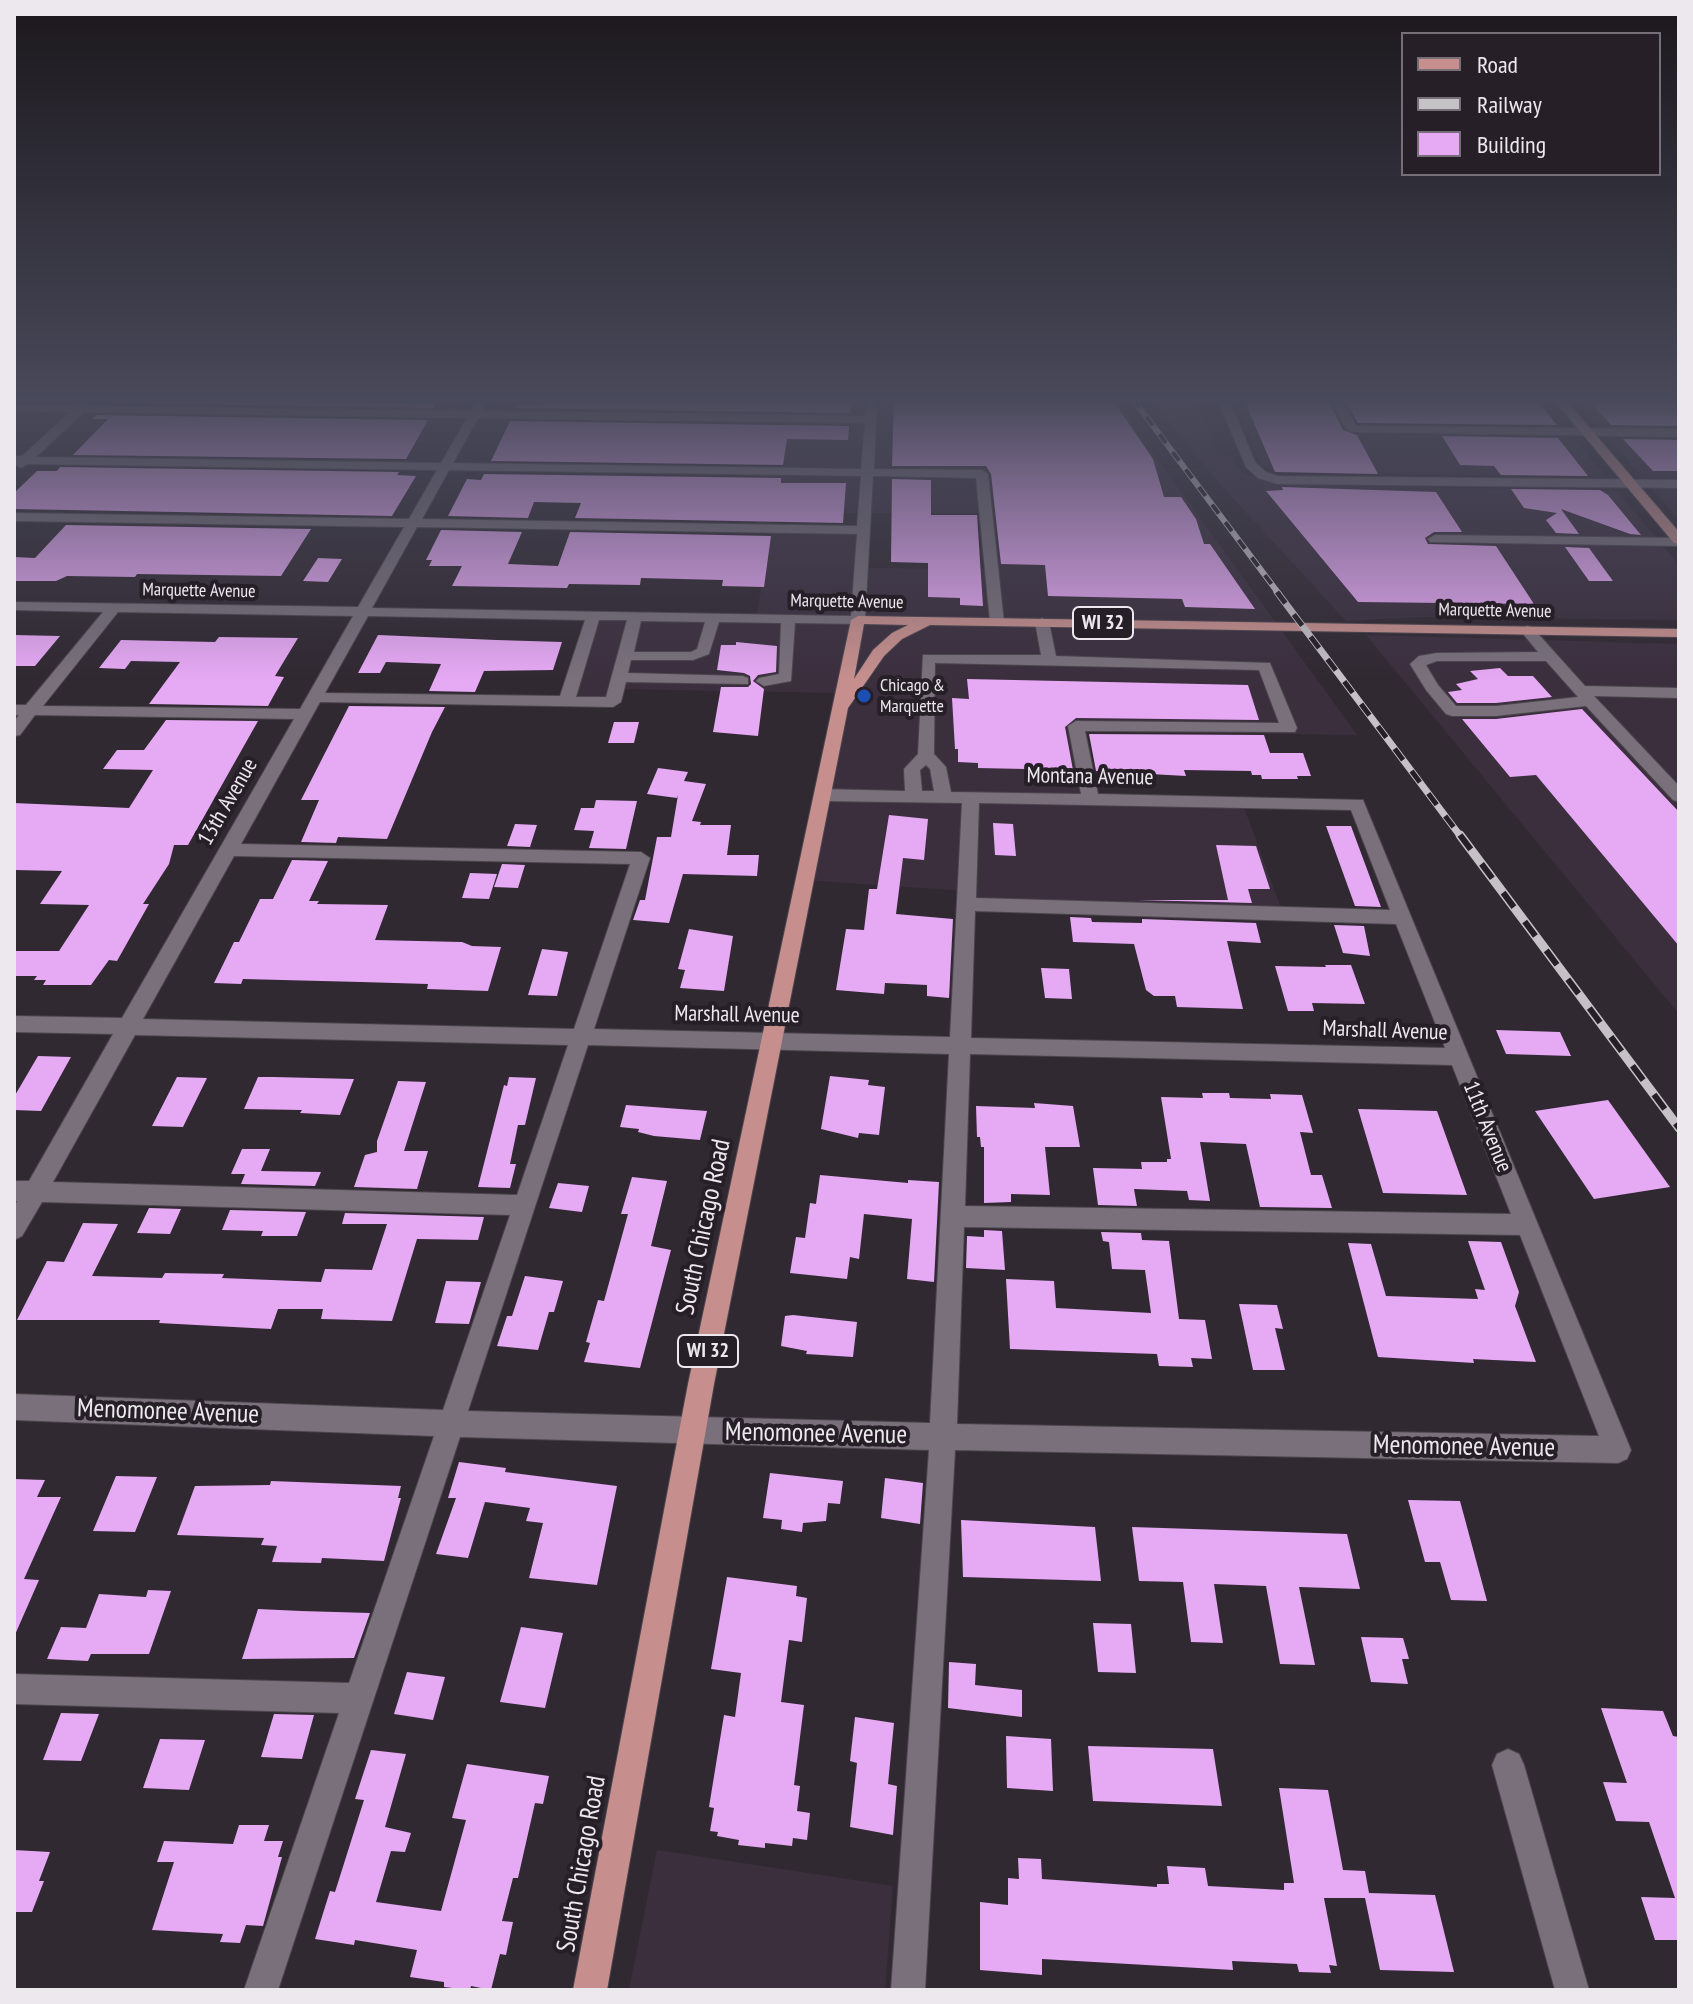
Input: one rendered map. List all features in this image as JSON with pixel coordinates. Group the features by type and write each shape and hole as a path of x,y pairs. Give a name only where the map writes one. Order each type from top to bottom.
{"main road":[{"path":"1638,493 1679,541"},
{"name":"Marquette Avenue","path":"858,620 1679,633"},
{"name":"South Chicago Road","path":"590,1990 692,1432 858,620"},
{"name":"WI 32","path":"839,714 878,653 897,636 929,621"}],"street":[{"name":"13th Avenue","path":"14,1229 25,1191 129,1027 430,493"},
{"path":"858,620 867,493"},
{"path":"984,493 997,622"},
{"path":"14,517 864,530"},
{"path":"1435,539 1679,541"},
{"name":"Marquette Avenue","path":"14,606 858,620"},
{"path":"14,731 22,710 114,608"},
{"path":"566,703 593,617"},
{"path":"313,697 613,702 635,617"},
{"path":"625,656 693,656 704,651 713,618"},
{"path":"764,681 786,678 788,619"},
{"path":"1042,622 1049,660"},
{"path":"1527,630 1679,796"},
{"path":"1550,656 1437,657 1424,659 1418,664 1431,687 1452,711 1496,711 1586,696 1679,693"},
{"path":"914,796 912,769 926,756 928,658 1265,666 1289,728 1076,726 1090,799"},
{"path":"619,677 743,681"},
{"path":"22,710 304,714"},
{"path":"926,756 938,767 943,797"},
{"name":"Montana Avenue","path":"822,795 1357,804"},
{"path":"908,1990 943,1436 971,797"},
{"name":"11th Avenue","path":"1357,804 1618,1450"},
{"path":"227,850 641,858 261,1990"},
{"path":"966,904 1402,917"},
{"name":"Marshall Avenue","path":"14,1024 1459,1057"},
{"path":"25,1191 525,1205"},
{"path":"952,1216 1527,1225"},
{"name":"Menomonee Avenue","path":"14,1407 692,1432 1618,1450"},
{"path":"14,1689 360,1698"},
{"path":"1508,1765 1572,1990"}],"shaded area":[{"path":"757,493 1182,493 1357,735 1084,731 1100,800 1242,802 1283,913 966,904 966,891 803,880 842,693 617,689 613,702 566,703 593,617 756,618 772,529 755,529","holes":["772,513 986,513 991,569 862,568 864,530 772,528"]},
{"path":"1228,493 1618,493 1679,565 1679,620 1421,617 1346,621","holes":["1428,537 1512,538 1516,544 1432,544"]},
{"path":"1655,493 1679,493 1679,520"},
{"path":"1366,635 1679,644 1679,1014"},
{"path":"657,1850 893,1886 885,1990 629,1990"}],"building":[{"path":"14,493 406,493 392,516 14,509"},
{"path":"460,493 845,493 843,523 575,518 581,503 534,502 528,518 448,516"},
{"path":"892,493 931,493 931,515 977,515 983,606 960,605 960,598 928,597 928,563 891,562"},
{"path":"993,493 1163,493 1164,497 1181,497 1196,519 1204,544 1210,544 1255,609 1185,607 1182,599 1048,596 1045,565 1001,564"},
{"path":"1267,493 1436,493 1462,532 1434,532 1425,538 1428,544 1496,546 1534,604 1358,602"},
{"path":"1513,493 1604,493 1641,535 1630,534 1561,509 1579,534 1556,533 1546,520 1557,513 1524,508"},
{"path":"66,525 311,529 281,576 137,574 135,577 67,576 56,581 14,581 14,557 35,558"},
{"path":"441,530 522,532 508,564 558,566 570,532 771,536 764,587 722,586 723,580 641,578 640,585 569,584 567,588 452,586 462,566 429,566 432,560 426,560"},
{"path":"1565,547 1589,548 1613,581 1589,581"},
{"path":"318,558 342,559 328,582 303,581"},
{"path":"14,635 60,636 35,666 14,666"},
{"path":"378,635 562,642 553,670 484,671 475,692 429,691 441,664 386,662 380,673 358,673"},
{"path":"219,637 298,638 275,676 284,677 268,706 149,704 180,662 131,661 125,669 99,668 121,640 215,642"},
{"path":"736,642 777,646 776,672 758,675 753,681 764,689 758,736 713,732 721,687 748,687 751,684 750,676 744,673 717,670 721,645 736,645"},
{"path":"1500,668 1508,676 1533,676 1552,697 1496,703 1457,703 1448,692 1462,690 1456,684 1478,679 1470,671"},
{"path":"967,679 1248,685 1259,720 1076,718 1065,727 1073,770 978,768 978,763 958,762 958,749 955,749 952,698 969,699"},
{"path":"349,706 445,707 387,839 338,837 336,843 301,842 319,800 301,800"},
{"path":"1582,709 1679,812 1679,946 1536,775 1510,777 1462,719 1496,719"},
{"path":"166,720 258,721 188,845 174,845 169,864 143,904 149,904 117,961 109,960 91,985 43,985 46,980 34,980 37,976 14,976 14,951 59,951 89,905 40,904 62,871 14,870 14,803 129,808 153,770 103,769 117,750 144,750"},
{"path":"614,722 639,722 634,743 608,743"},
{"path":"1089,734 1264,735 1270,753 1303,753 1311,776 1262,779 1261,775 1252,775 1251,771 1184,770 1186,776 1096,771"},
{"path":"658,768 688,772 684,781 706,784 692,821 701,822 700,825 731,825 727,855 759,855 757,876 683,874 669,923 633,920 640,900 645,900 657,837 671,837 678,795 677,798 647,794"},
{"path":"596,800 637,801 626,849 589,848 594,831 574,830 581,808 594,808"},
{"path":"889,815 928,819 924,860 903,858 896,914 953,919 949,998 927,996 927,985 885,983 884,994 836,990 846,929 864,930 869,889 877,889"},
{"path":"993,823 1013,824 1016,856 995,855"},
{"path":"515,824 537,825 530,847 507,846"},
{"path":"1326,826 1351,826 1381,907 1355,906"},
{"path":"1216,845 1256,846 1270,889 1248,889 1252,903 1138,900 1228,900"},
{"path":"292,860 328,861 309,901 319,901 317,904 388,905 375,940 462,942 472,946 501,947 488,991 427,989 428,984 361,982 243,979 241,984 214,983 260,899 273,899"},
{"path":"502,864 525,865 518,888 494,887"},
{"path":"470,873 497,874 489,899 462,898"},
{"path":"1070,917 1091,918 1092,922 1142,923 1142,919 1256,923 1261,943 1227,941 1243,1009 1177,1007 1175,996 1154,996 1146,990 1134,944 1073,942"},
{"path":"1334,925 1364,926 1370,956 1343,953"},
{"path":"689,929 733,936 724,991 680,988 685,970 678,969"},
{"path":"542,949 568,952 557,996 528,995"},
{"path":"1351,965 1365,1004 1312,1003 1314,1011 1288,1011 1275,966"},
{"path":"1041,968 1069,969 1072,999 1045,998"},
{"path":"1496,1030 1560,1032 1571,1056 1506,1054"},
{"path":"38,1056 71,1057 41,1111 14,1110 14,1097"},
{"path":"830,1076 869,1080 868,1085 885,1087 879,1135 859,1133 858,1138 821,1129"},
{"path":"177,1077 207,1078 183,1127 152,1126"},
{"path":"258,1077 354,1079 340,1115 300,1113 302,1110 244,1109"},
{"path":"509,1077 536,1078 525,1125 518,1125 510,1164 516,1164 510,1188 478,1187 504,1085 507,1086"},
{"path":"398,1081 426,1082 404,1151 428,1151 417,1189 354,1187 365,1155 377,1152 377,1141"},
{"path":"1202,1093 1229,1093 1230,1098 1271,1099 1270,1094 1302,1095 1313,1133 1300,1132 1311,1175 1322,1175 1332,1208 1260,1207 1246,1144 1200,1142 1210,1201 1189,1200 1187,1191 1134,1189 1137,1206 1098,1205 1093,1168 1142,1169 1141,1162 1167,1162 1171,1159 1161,1097 1203,1098"},
{"path":"1608,1100 1670,1187 1594,1199 1535,1111"},
{"path":"1034,1103 1073,1106 1080,1147 1045,1147 1050,1195 1011,1194 1011,1202 984,1203 984,1147 981,1147 980,1137 977,1137 976,1106 1035,1108"},
{"path":"626,1105 707,1111 700,1140 654,1136 638,1132 639,1129 620,1127"},
{"path":"1358,1109 1437,1111 1467,1195 1383,1193"},
{"path":"242,1149 270,1149 261,1171 321,1172 315,1186 241,1184 245,1174 231,1174"},
{"path":"820,1175 908,1183 908,1180 939,1182 934,1282 907,1279 912,1219 864,1214 859,1259 850,1257 847,1279 790,1273 796,1237 805,1238 810,1203 816,1204"},
{"path":"632,1177 667,1181 651,1246 671,1250 640,1368 584,1362 590,1343 586,1342 598,1300 604,1301 628,1214 621,1214"},
{"path":"558,1183 589,1186 582,1212 549,1208"},
{"path":"149,1208 181,1209 170,1234 137,1233"},
{"path":"230,1210 306,1212 297,1236 261,1236 263,1231 222,1230"},
{"path":"345,1213 484,1217 478,1240 417,1239 392,1321 321,1319 323,1309 278,1309 271,1329 159,1323 160,1320 17,1320 47,1261 64,1262 83,1223 118,1224 92,1276 162,1278 165,1273 224,1274 222,1278 321,1282 325,1269 372,1270 387,1224 342,1224"},
{"path":"984,1230 1002,1231 1005,1270 966,1268 967,1236 984,1237"},
{"path":"1101,1232 1141,1233 1142,1240 1169,1241 1179,1319 1205,1320 1212,1359 1191,1358 1193,1367 1159,1366 1157,1354 1010,1349 1006,1279 1054,1281 1056,1308 1151,1313 1145,1270 1112,1269 1109,1242 1103,1241"},
{"path":"1468,1241 1501,1242 1519,1292 1515,1306 1536,1362 1473,1359 1474,1363 1378,1357 1348,1243 1371,1244 1386,1296 1478,1299 1475,1289 1485,1290"},
{"path":"525,1276 563,1281 554,1312 549,1312 538,1350 497,1346 507,1316 512,1316"},
{"path":"446,1281 481,1282 469,1324 435,1323"},
{"path":"1239,1304 1277,1305 1283,1329 1275,1328 1285,1370 1253,1370"},
{"path":"785,1316 857,1322 853,1357 806,1354 807,1351 781,1346"},
{"path":"459,1462 506,1468 505,1472 617,1486 597,1585 529,1578 543,1523 526,1521 530,1508 485,1502 468,1558 436,1554 456,1498 448,1498"},
{"path":"770,1473 843,1481 840,1504 828,1503 826,1521 803,1523 802,1532 781,1529 782,1520 763,1518"},
{"path":"116,1476 157,1477 135,1532 93,1531"},
{"path":"885,1478 923,1483 920,1524 881,1518"},
{"path":"14,1479 45,1480 37,1497 61,1497 24,1579 39,1580 14,1637"},
{"path":"271,1481 401,1486 398,1498 401,1498 384,1561 322,1558 321,1563 272,1562 277,1546 261,1545 264,1538 177,1535 195,1486 270,1485"},
{"path":"1408,1500 1460,1501 1487,1601 1451,1600 1440,1562 1425,1562"},
{"path":"961,1520 1095,1527 1101,1581 963,1577"},
{"path":"1132,1527 1347,1534 1360,1589 1299,1587 1315,1665 1280,1664 1266,1586 1214,1584 1223,1643 1191,1642 1183,1582 1139,1581"},
{"path":"727,1577 797,1586 796,1596 807,1598 802,1642 789,1640 781,1702 804,1705 794,1785 800,1786 797,1811 810,1813 807,1840 793,1838 792,1846 765,1843 765,1848 738,1845 739,1840 717,1836 718,1832 710,1831 714,1808 709,1807 724,1715 735,1717 741,1673 711,1669"},
{"path":"148,1590 171,1591 149,1654 91,1654 88,1661 47,1659 61,1627 86,1628 99,1594 146,1597"},
{"path":"258,1609 370,1613 354,1658 242,1659"},
{"path":"1093,1623 1131,1624 1136,1673 1098,1672"},
{"path":"521,1627 563,1633 545,1708 500,1702"},
{"path":"1361,1637 1403,1638 1409,1659 1402,1659 1408,1684 1371,1682"},
{"path":"949,1662 976,1664 975,1685 1022,1690 1022,1717 948,1708"},
{"path":"407,1672 445,1677 433,1720 394,1714"},
{"path":"1601,1708 1663,1711 1673,1736 1679,1737 1679,1940 1655,1940 1641,1897 1675,1898 1649,1822 1616,1821 1603,1782 1627,1783"},
{"path":"61,1713 99,1714 81,1761 43,1760"},
{"path":"274,1714 314,1715 302,1759 261,1757"},
{"path":"855,1717 894,1723 888,1784 897,1786 893,1835 850,1827 857,1763 850,1761"},
{"path":"1006,1736 1051,1739 1053,1791 1007,1788"},
{"path":"160,1739 205,1740 189,1790 143,1788"},
{"path":"1088,1746 1213,1749 1222,1806 1093,1801"},
{"path":"371,1750 406,1754 385,1827 411,1833 405,1852 391,1851 376,1902 441,1911 466,1820 452,1818 467,1764 549,1776 543,1804 535,1803 518,1878 513,1878 502,1921 513,1922 506,1955 500,1954 491,1990 471,1986 470,1990 444,1987 444,1982 410,1977 417,1950 355,1940 354,1945 315,1939 330,1891 335,1892 364,1800 355,1799"},
{"path":"1279,1788 1328,1790 1343,1870 1365,1871 1369,1893 1435,1895 1454,1972 1380,1970 1365,1898 1324,1898 1337,1966 1329,1965 1331,1973 1299,1972 1297,1964 1232,1961 1233,1970 1042,1959 1042,1975 980,1970 980,1902 1008,1905 1008,1878 1019,1879 1018,1858 1041,1859 1042,1879 1157,1887 1157,1884 1169,1884 1167,1866 1205,1868 1208,1886 1284,1890 1284,1883 1294,1883"},
{"path":"239,1825 269,1825 264,1841 283,1841 278,1857 282,1857 263,1926 246,1925 240,1943 220,1942 223,1934 152,1930 174,1862 157,1862 164,1841 233,1844"},
{"path":"14,1850 50,1852 39,1881 44,1881 32,1912 14,1912"}],"railway":[{"path":"1203,493 1279,594"},
{"path":"1277,592 1461,837"},
{"path":"1460,835 1679,1128"}],"place":[{"name":"Chicago & Marquette","path":"864,696"}]}
